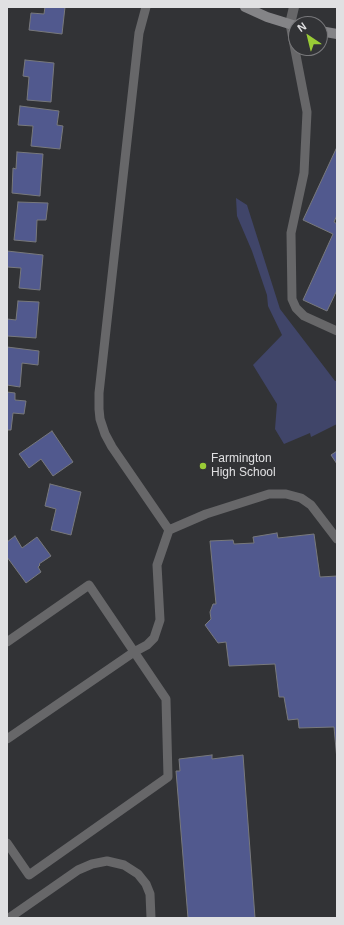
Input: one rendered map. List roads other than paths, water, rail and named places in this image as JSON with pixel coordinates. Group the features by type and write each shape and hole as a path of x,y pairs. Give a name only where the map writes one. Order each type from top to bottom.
{"street":[{"path":"245,7 288,23"}],"lane":[{"path":"146,7 139,33 100,386 99,409 105,434 112,447 169,530"},
{"path":"298,56 307,112 304,173 291,233 292,300 296,308 304,316 337,331"},
{"path":"7,739 134,652 147,645 154,638 160,620 157,564 169,530 206,514 269,494 286,494 301,498 311,505 337,539"},
{"path":"7,642 89,585 166,699 168,777 29,875 7,843"},
{"path":"9,918 78,870 92,864 107,861 124,865 138,874 146,884 150,894 151,918"}],"place":[{"name":"Farmington High School","path":"203,466"}]}
